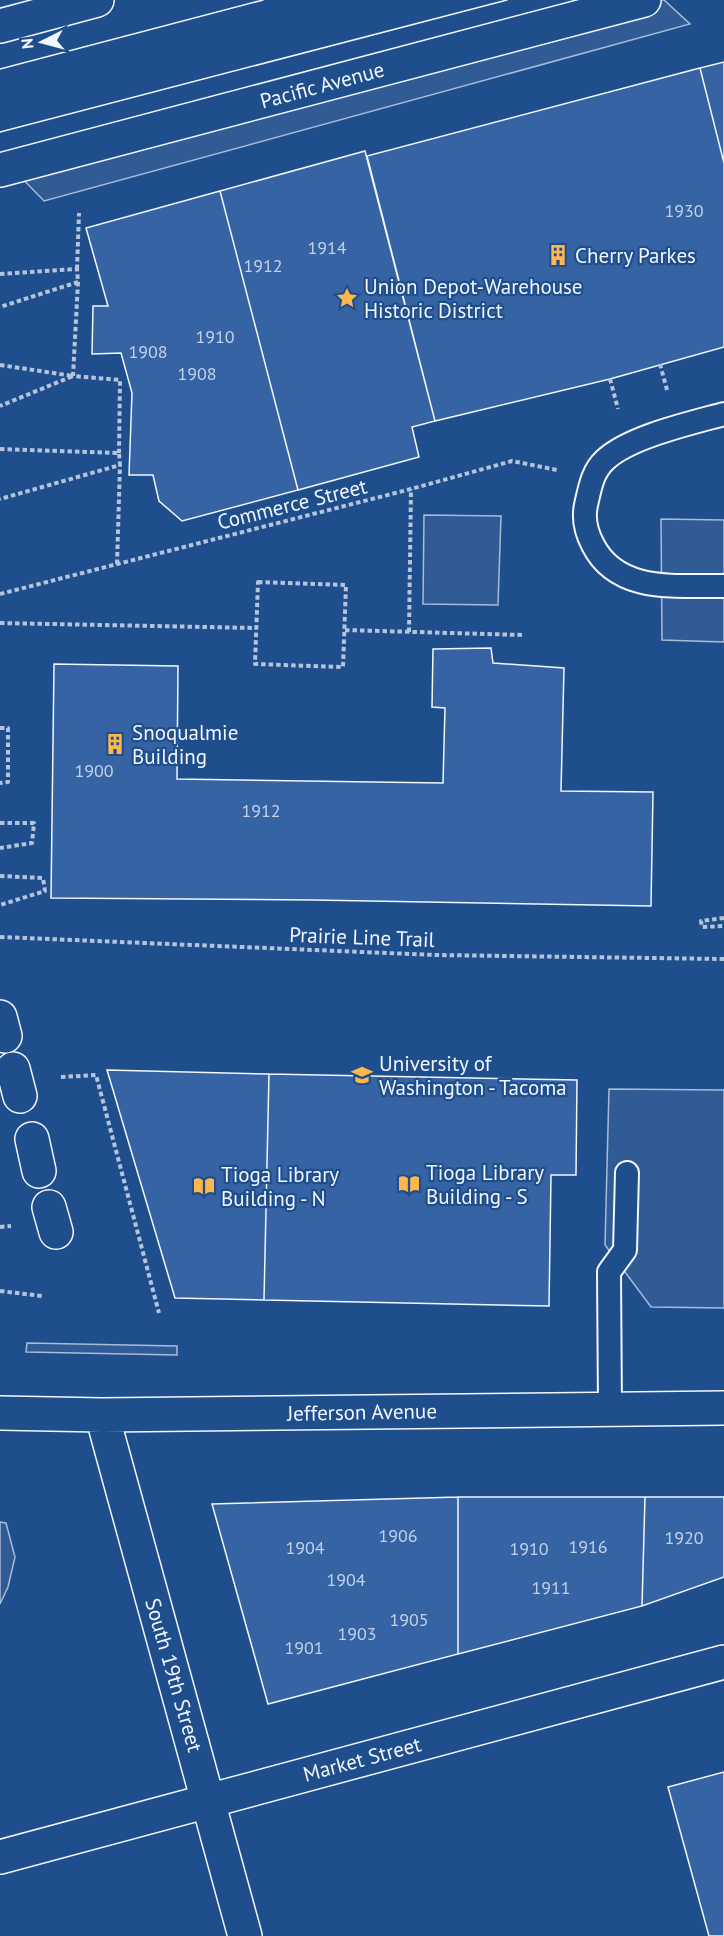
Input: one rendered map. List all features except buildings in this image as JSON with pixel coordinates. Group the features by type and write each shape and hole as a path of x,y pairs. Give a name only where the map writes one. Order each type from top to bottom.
{"main road":[{"path":"0,26 97,0"},
{"name":"Pacific Avenue","path":"0,170 644,0"},
{"path":"32,1139 39,1171"},
{"name":"Jefferson Avenue","path":"0,1413 102,1415 724,1408"},
{"name":"South 19th Street","path":"102,1415 245,1936"},
{"name":"Market Street","path":"0,1857 724,1662"}],"lane":[{"path":"724,414 628,444 598,469 584,516 588,536 598,556 619,574 639,583 724,586"},
{"path":"610,1409 609,1272 626,1250 627,1173"}],"path":[{"path":"73,375 79,213"},
{"path":"0,274 77,268"},
{"path":"0,307 78,282"},
{"path":"0,365 120,380 117,564"},
{"path":"0,406 73,375"},
{"path":"0,450 119,453"},
{"name":"Commerce Street","path":"0,594 512,461 598,469"},
{"path":"0,499 120,465"},
{"path":"409,632 411,489"},
{"path":"258,582 346,585 343,667 255,664 256,628 258,582"},
{"path":"0,623 256,628"},
{"path":"345,630 522,635"},
{"path":"0,728 8,728 8,782 0,783"},
{"path":"0,823 34,823 32,843 0,849"},
{"path":"0,876 44,878 45,891 0,905"},
{"path":"724,918 701,921 702,927 724,926"},
{"name":"Prairie Line Trail","path":"0,937 435,955 724,959"},
{"path":"96,1075 159,1313"},
{"path":"0,1291 42,1296"}],"shaded area":[{"path":"644,0 664,0 690,24 44,201 11,167"},
{"path":"424,515 501,516 498,605 423,604"},
{"path":"661,519 724,520 724,642 662,640"},
{"path":"609,1089 724,1090 724,1308 651,1307 605,1245"},
{"path":"27,1343 177,1346 177,1355 26,1352"},
{"path":"0,1522 6,1523 15,1557 8,1587 0,1604"}],"tram line":[{"path":"0,69 263,0"},
{"path":"0,132 507,0"}],"place":[{"name":"Cherry Parkes","path":"558,255"},
{"name":"Union Depot-Warehouse Historic District","path":"347,298"},
{"name":"Snoqualmie Building","path":"115,744"},
{"name":"University of Washington - Tacoma","path":"362,1075"},
{"name":"Tioga Library Building - S","path":"409,1184"},
{"name":"Tioga Library Building - N","path":"204,1186"}]}
